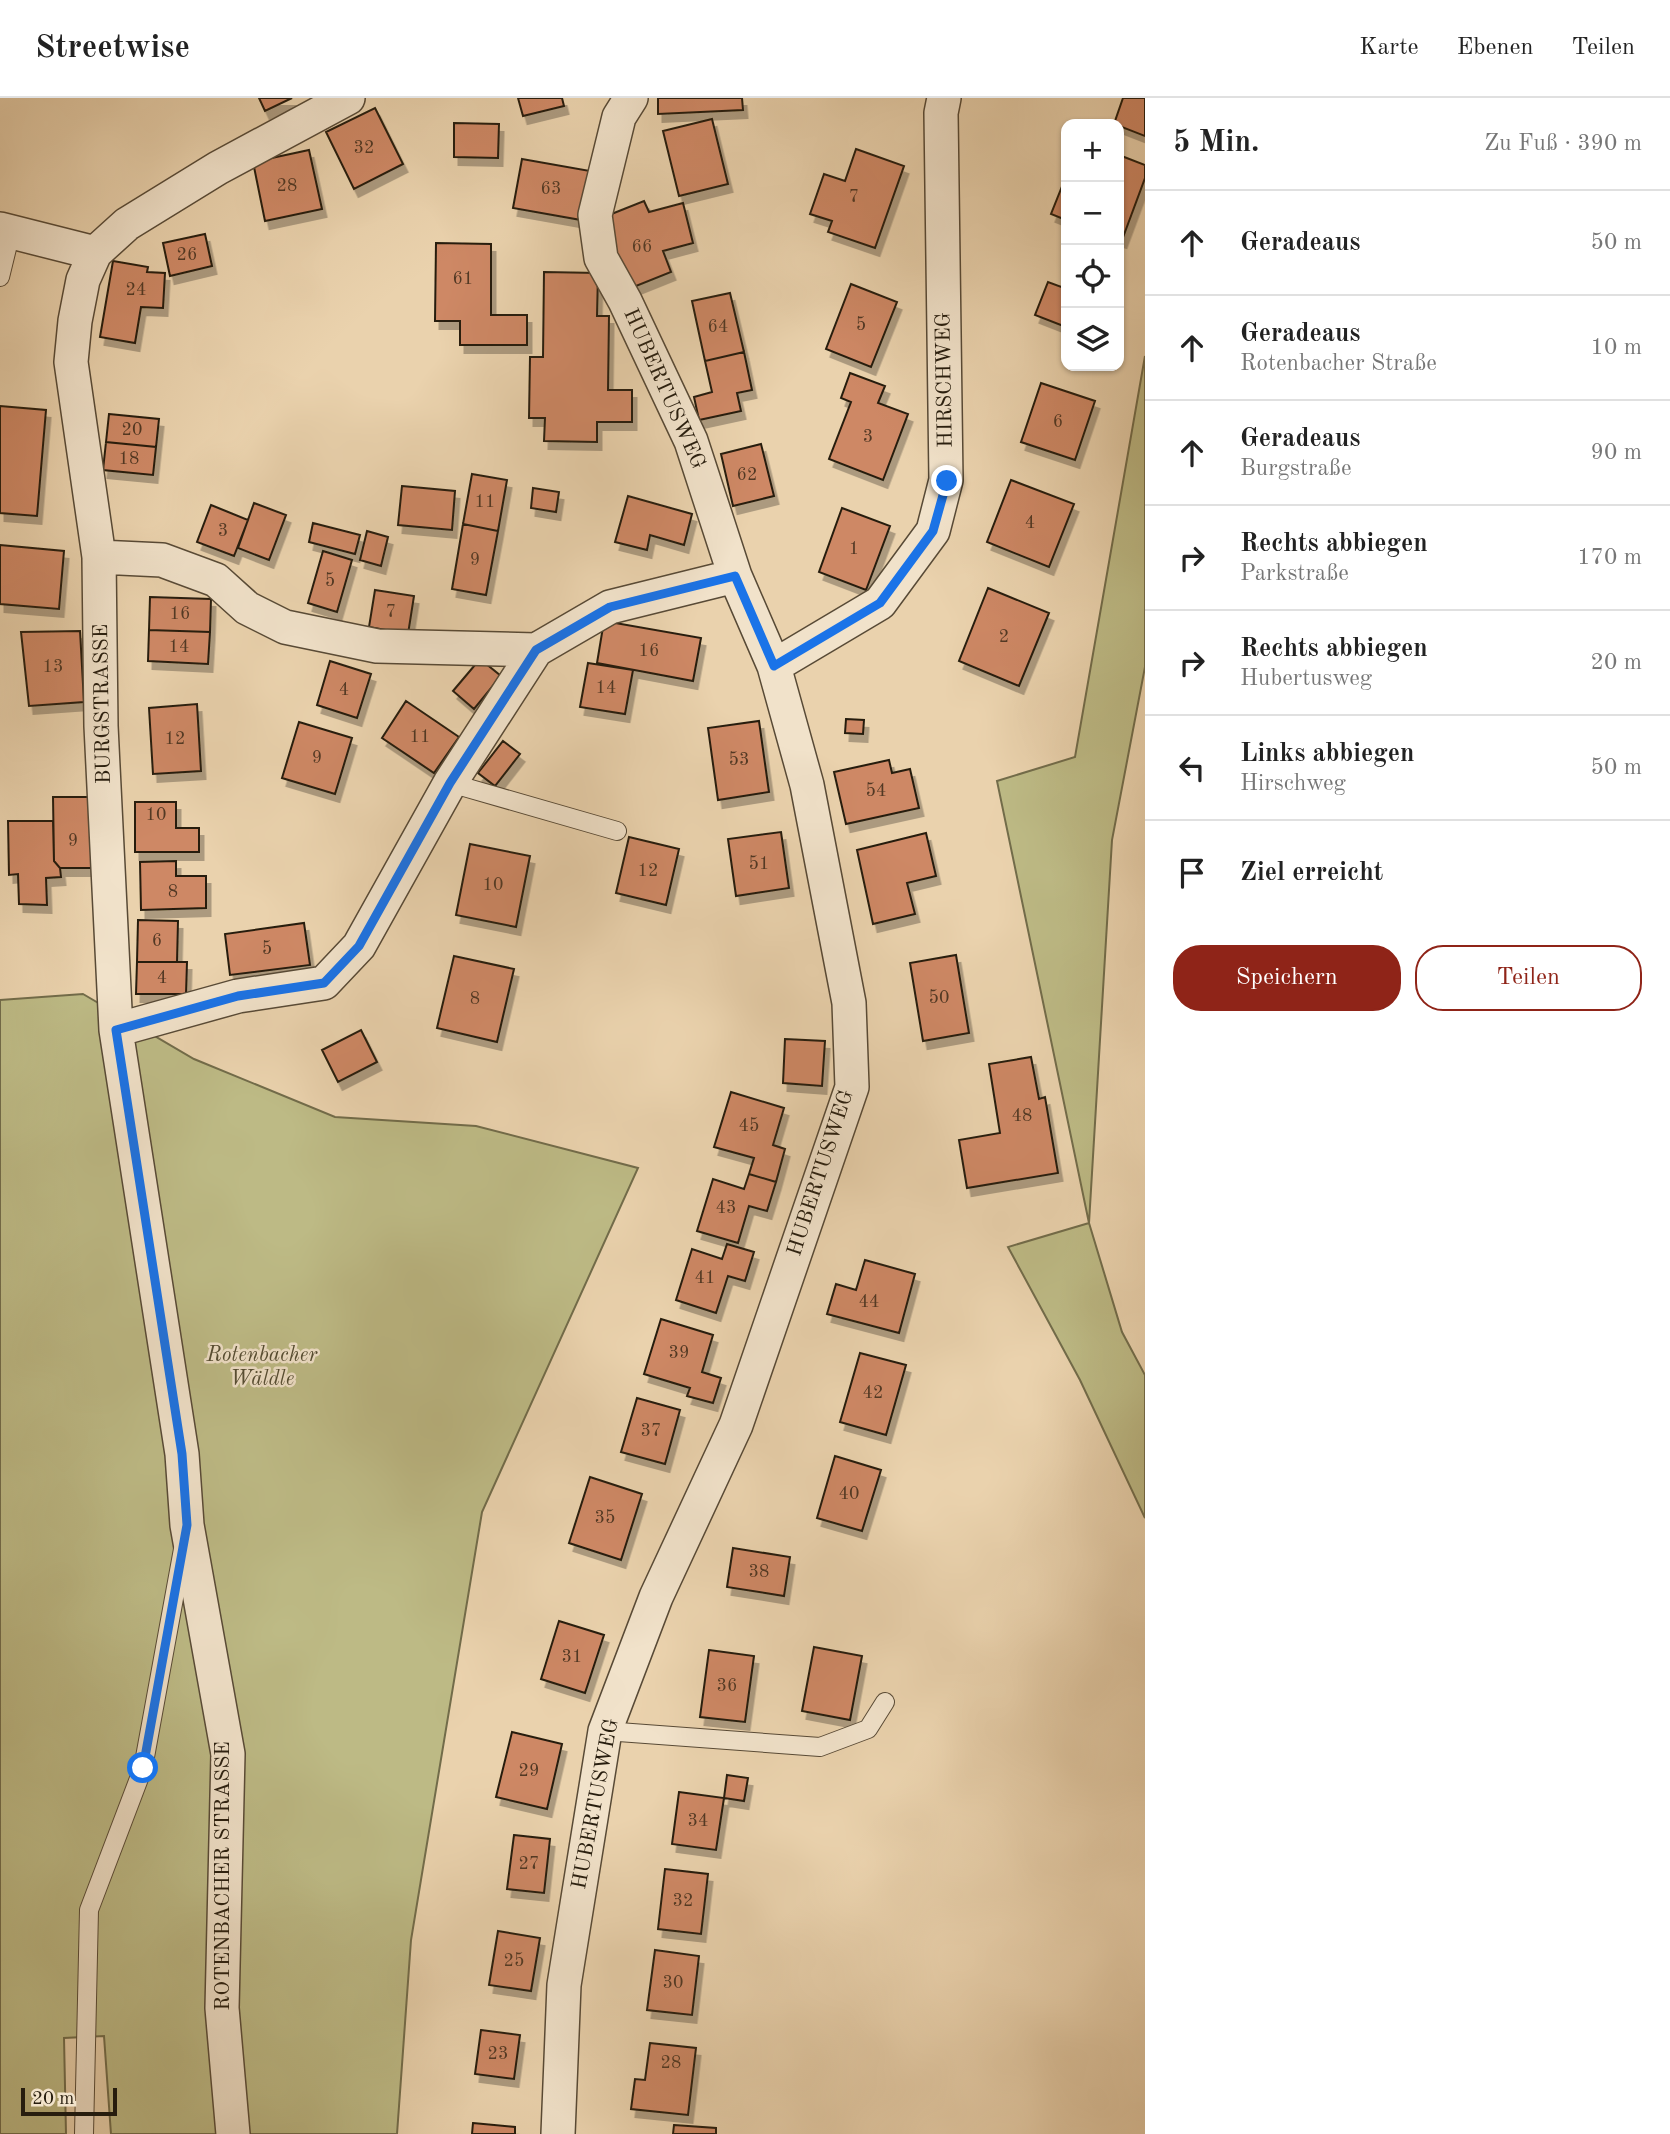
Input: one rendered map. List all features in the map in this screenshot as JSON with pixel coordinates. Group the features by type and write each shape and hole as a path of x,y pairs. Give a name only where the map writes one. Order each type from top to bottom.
{"street":[{"name":"BURGSTRASSE","path":"182,1454 116,1030 101,726 99,557 71,362 75,321 83,280 95,253 127,224 218,168 348,98"},
{"name":"HUBERTUSWEG","path":"558,2134 564,1985 605,1731 656,1597 736,1425 852,1087 847,989 807,785 774,666 735,576 691,441 625,301 601,258 595,215 619,117 631,98"},
{"name":"HIRSCHWEG","path":"774,666 880,603 933,531 947,481 941,113 944,98"},
{"path":"5,231 95,253"},
{"path":"99,557 162,559 216,580 247,608 285,627 298,630 377,646 536,650"},
{"path":"116,1030 238,996 324,983 359,946 450,783 536,650 610,607 735,576"},
{"name":"ROTENBACHER STRASSE","path":"182,1454 187,1525 228,1754 222,2008 233,2134"}],"lane":[{"path":"0,277 5,231"},
{"path":"450,783 617,831"},
{"path":"84,2134 89,1910 143,1768 187,1525"},
{"path":"605,1731 820,1747 868,1729 885,1702"}],"green space":[{"path":"1145,356 1145,667 1112,840 1089,1223 997,781 1075,757"},
{"name":"Rotenbacher Wäldle","path":"83,994 194,1059 335,1117 476,1126 638,1168 482,1512 411,1940 397,2134 111,2134 104,2036 64,2038 66,2134 0,2134 0,1000"},
{"path":"1089,1223 1122,1332 1145,1375 1145,1518 1080,1380 1008,1247"}],"building":[{"path":"259,98 292,98 265,111"},
{"path":"518,98 562,98 564,106 523,116"},
{"path":"658,98 742,98 743,110 658,114"},
{"path":"1123,98 1145,98 1145,136 1124,128 1124,119 1116,119"},
{"path":"375,108 403,164 354,189 326,132"},
{"path":"712,119 728,184 679,196 663,131"},
{"path":"454,123 499,124 498,158 454,157"},
{"path":"856,149 904,166 875,248 828,232 832,221 810,214 824,174 845,181"},
{"path":"309,150 322,209 265,221 253,162"},
{"path":"1124,157 1145,165 1145,178 1124,235"},
{"path":"522,159 590,171 581,220 513,208"},
{"path":"1061,189 1061,218 1051,214"},
{"path":"644,201 649,212 683,203 693,243 663,251 671,272 631,288 606,244 604,217"},
{"path":"205,234 212,266 170,276 163,243"},
{"path":"436,243 491,244 491,315 527,315 527,345 460,345 460,321 435,321"},
{"path":"113,261 148,267 147,272 165,273 163,308 141,307 135,343 100,337"},
{"path":"544,272 598,273 597,316 609,316 608,390 632,390 632,422 597,422 597,442 544,441 545,418 529,418 530,357 543,357"},
{"path":"1048,282 1061,287 1061,325 1035,315"},
{"path":"851,284 897,302 871,367 826,349"},
{"path":"730,293 744,352 705,361 692,301"},
{"path":"744,352 752,390 737,393 741,411 699,420 694,397 712,392 705,361"},
{"path":"850,373 885,386 878,403 908,414 883,480 829,459 851,402 841,398"},
{"path":"1041,383 1095,401 1075,460 1021,442"},
{"path":"0,406 46,410 37,516 0,513"},
{"path":"109,414 159,419 156,447 106,442"},
{"path":"106,442 156,447 153,475 103,470"},
{"path":"761,444 774,496 733,506 721,454"},
{"path":"472,474 507,480 498,531 463,524"},
{"path":"1011,480 1074,504 1049,567 987,542"},
{"path":"402,486 455,491 452,530 398,525"},
{"path":"533,488 559,492 556,512 531,508"},
{"path":"628,496 692,514 684,545 650,535 647,550 615,542"},
{"path":"254,503 286,515 269,560 238,548"},
{"path":"211,505 248,520 234,556 197,542"},
{"path":"842,508 890,526 866,590 819,572"},
{"path":"313,523 360,535 355,554 309,542"},
{"path":"463,524 498,531 486,595 452,589"},
{"path":"367,531 388,537 381,566 360,560"},
{"path":"0,545 64,551 59,609 0,604"},
{"path":"323,551 352,560 337,612 308,603"},
{"path":"988,588 1049,613 1019,686 959,661"},
{"path":"375,590 414,596 408,634 369,627"},
{"path":"150,597 211,599 210,632 149,630"},
{"path":"604,621 701,638 693,681 597,663"},
{"path":"149,630 210,632 208,664 148,661"},
{"path":"80,631 84,702 29,706 21,632"},
{"path":"480,659 501,676 474,709 453,691"},
{"path":"330,661 371,674 357,718 317,705"},
{"path":"588,663 633,670 625,714 580,707"},
{"path":"406,701 459,737 434,773 382,738"},
{"path":"197,704 201,771 153,774 149,708"},
{"path":"846,719 864,720 863,734 845,733"},
{"path":"759,721 769,792 718,800 708,728"},
{"path":"299,722 352,738 335,794 282,778"},
{"path":"503,741 520,754 495,786 478,773"},
{"path":"889,760 892,773 910,769 919,808 846,824 834,772"},
{"path":"53,797 91,797 92,868 60,868 54,861"},
{"path":"135,802 176,802 176,828 199,828 199,852 135,852"},
{"path":"8,821 53,821 54,861 60,868 61,877 46,878 47,905 19,904 18,874 9,875"},
{"path":"781,832 789,888 736,896 728,839"},
{"path":"926,833 936,876 907,883 915,914 873,924 857,850"},
{"path":"629,837 679,849 666,905 616,893"},
{"path":"470,844 530,856 516,927 456,915"},
{"path":"176,861 176,876 206,876 206,908 141,910 140,862"},
{"path":"138,920 178,921 177,962 137,962"},
{"path":"304,923 310,965 230,975 225,934"},
{"path":"956,955 969,1033 923,1041 910,963"},
{"path":"454,956 514,969 497,1042 437,1028"},
{"path":"137,962 187,962 186,994 136,994"},
{"path":"361,1030 377,1062 338,1082 322,1050"},
{"path":"785,1039 825,1041 822,1086 783,1083"},
{"path":"1031,1057 1039,1099 1045,1097 1058,1173 967,1188 959,1140 1000,1133 989,1064"},
{"path":"731,1092 784,1108 773,1145 785,1149 776,1182 749,1174 754,1158 714,1147"},
{"path":"749,1174 776,1182 767,1211 749,1206 738,1243 697,1231 713,1179 744,1189"},
{"path":"727,1244 754,1252 745,1281 728,1276 716,1313 676,1300 692,1249 722,1259"},
{"path":"865,1260 915,1274 899,1333 827,1314 836,1284 856,1290"},
{"path":"661,1319 713,1335 702,1372 721,1378 713,1403 687,1396 690,1388 644,1374"},
{"path":"860,1353 906,1365 886,1435 840,1422"},
{"path":"637,1398 680,1410 665,1464 621,1452"},
{"path":"835,1456 881,1470 862,1531 817,1518"},
{"path":"590,1477 642,1494 621,1560 569,1543"},
{"path":"733,1548 790,1557 784,1596 727,1587"},
{"path":"559,1621 604,1635 585,1693 541,1679"},
{"path":"814,1647 862,1656 850,1720 802,1711"},
{"path":"709,1650 754,1656 745,1722 700,1717"},
{"path":"512,1732 562,1744 547,1809 496,1797"},
{"path":"727,1775 748,1778 744,1801 724,1798"},
{"path":"679,1792 724,1798 716,1850 672,1844"},
{"path":"514,1835 550,1839 544,1893 507,1889"},
{"path":"665,1869 708,1874 701,1934 658,1929"},
{"path":"498,1931 540,1938 531,1991 489,1985"},
{"path":"655,1950 699,1956 692,2015 647,2010"},
{"path":"481,2030 520,2035 514,2079 475,2074"},
{"path":"650,2043 696,2048 688,2115 631,2109 635,2079 645,2080"},
{"path":"473,2123 515,2127 515,2134 472,2134"},
{"path":"674,2125 716,2128 716,2134 673,2134"}],"route":[{"path":"143,1768 187,1525 182,1454 116,1030 238,996 324,983 359,946 473,744 536,650 610,607 735,576 774,666 880,603 933,531 947,481"}]}
